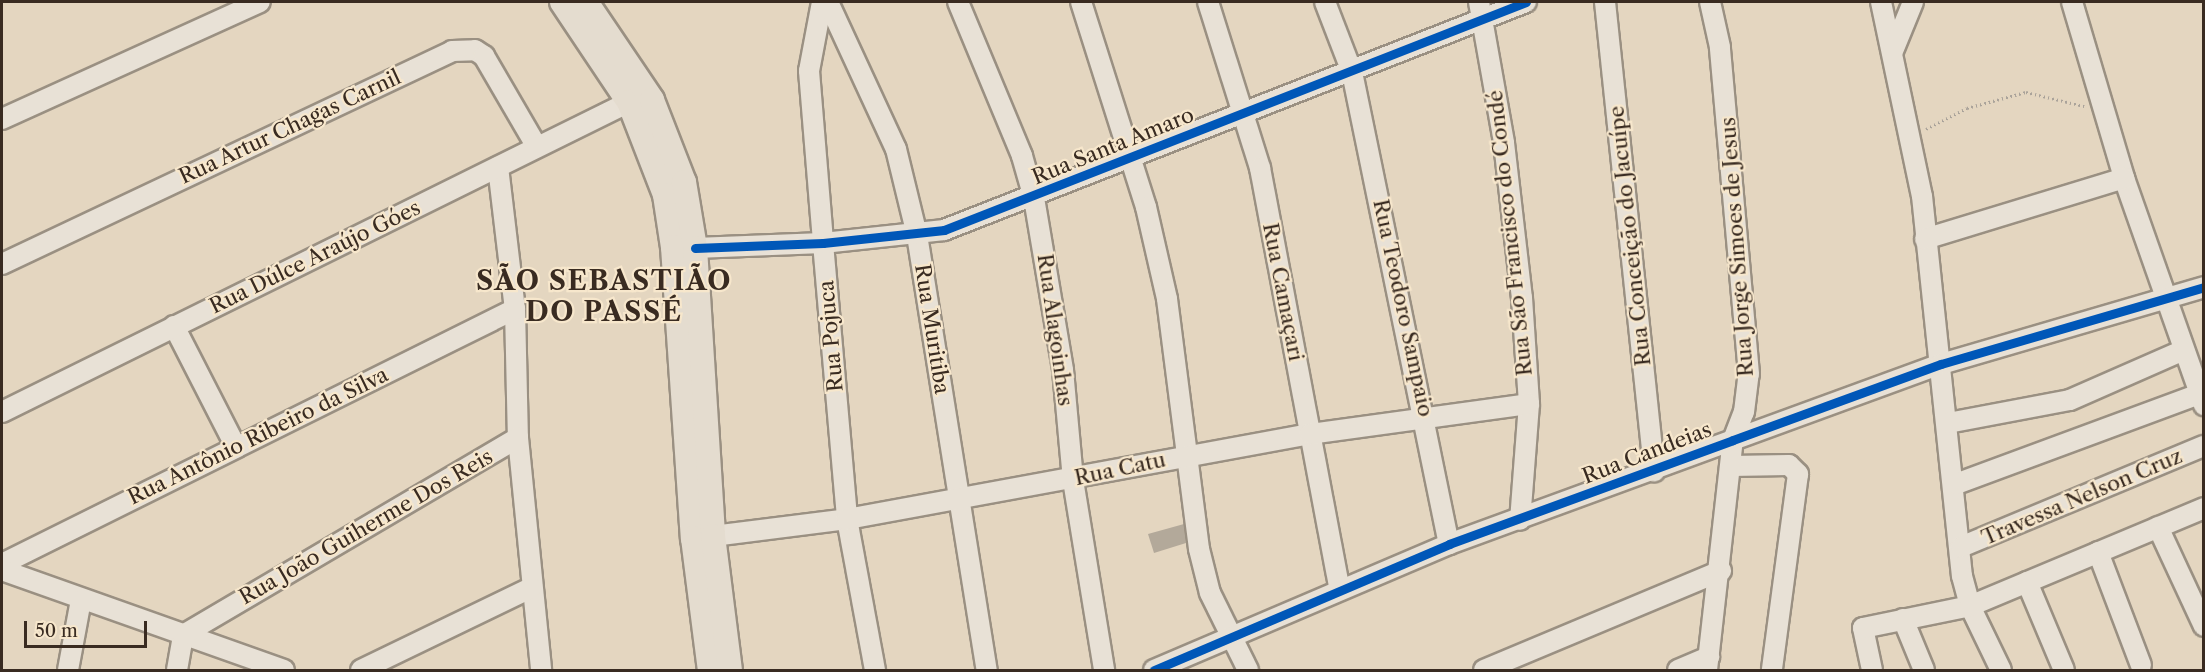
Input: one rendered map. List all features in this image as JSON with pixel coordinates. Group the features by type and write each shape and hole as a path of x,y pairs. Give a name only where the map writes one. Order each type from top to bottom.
{"main road":[{"path":"562,2 629,102 665,195 673,247 693,538 710,670"},
{"path":"586,2 652,100 668,135 684,182 695,248 713,536 730,670"}],"street":[{"path":"2,118 260,2"},
{"name":"Rua Pojuca","path":"822,2 809,70 847,519 876,670"},
{"name":"Rua Muritiba","path":"828,2 896,149 917,235 987,670"},
{"name":"Rua Alagoinhas","path":"958,2 1022,156 1034,198 1063,370 1072,480 1104,670"},
{"path":"1081,2 1130,157 1167,299 1191,454 1199,549 1229,638 1248,670"},
{"name":"Rua Camaçari","path":"1208,2 1260,168 1339,588"},
{"name":"Rua Teodoro Sampaio","path":"1325,2 1352,72 1426,415 1449,544"},
{"name":"Rua Santa Amaro","path":"695,248 823,243 917,235 1034,198 1242,112 1352,72 1481,10 1526,2"},
{"name":"Rua Conceição do Jacuípe","path":"1605,2 1654,471"},
{"name":"Rua Jorge Simoes de Jesus","path":"1708,664 1733,440 1744,412 1749,374 1720,47 1710,2"},
{"path":"1881,2 1911,134 1970,606 2001,670"},
{"path":"1893,52 1913,2"},
{"path":"1956,484 2201,400 2124,178 2072,2"},
{"name":"Rua São Francisco do Condé","path":"1481,10 1504,143 1529,404 1520,520"},
{"name":"Rua Artur Chagas Carnil","path":"2,264 452,51 475,50 483,56 537,147"},
{"name":"Rua Dúlce Araújo Góes","path":"2,411 629,102"},
{"path":"498,167 515,309 518,438 531,588 542,670"},
{"path":"1925,238 2124,178"},
{"name":"Rua Candeias","path":"1154,670 1339,588 1449,544 1654,471 1941,364 2204,288"},
{"name":"Rua Antônio Ribeiro da Silva","path":"2,564 515,309"},
{"path":"174,326 236,447"},
{"path":"1948,423 2070,400 2184,350"},
{"name":"Rua Catu","path":"713,536 847,519 959,500 1072,480 1191,454 1426,415 1529,404"},
{"name":"Rua João Guiherme Dos Reis","path":"183,635 518,438"},
{"name":"Travessa Nelson Cruz","path":"1961,548 2204,446"},
{"path":"1731,466 1789,465 1798,474 1772,670"},
{"path":"1872,670 1863,628 1970,606 2204,508"},
{"path":"2157,527 2204,626"},
{"path":"2098,552 2137,669"},
{"path":"2,570 81,600 284,670"},
{"path":"1484,670 1720,571"},
{"path":"2027,582 2064,670"},
{"path":"361,670 531,588"},
{"path":"68,670 81,600"},
{"path":"1903,620 1924,670"},
{"path":"177,670 183,635"},
{"path":"1678,670 1708,664"}],"path":[{"path":"1911,134 1967,108 2026,92 2080,106 2101,104"}],"building":[{"path":"1184,524 1186,543 1154,553 1148,534"}],"cycle path":[{"path":"695,248 823,243 944,230 1526,2"},
{"path":"1154,670 1449,544 1941,364 2204,287"}],"district":[{"name":"SÃO SEBASTIÃO DO PASSÉ","path":"604,296"}]}
